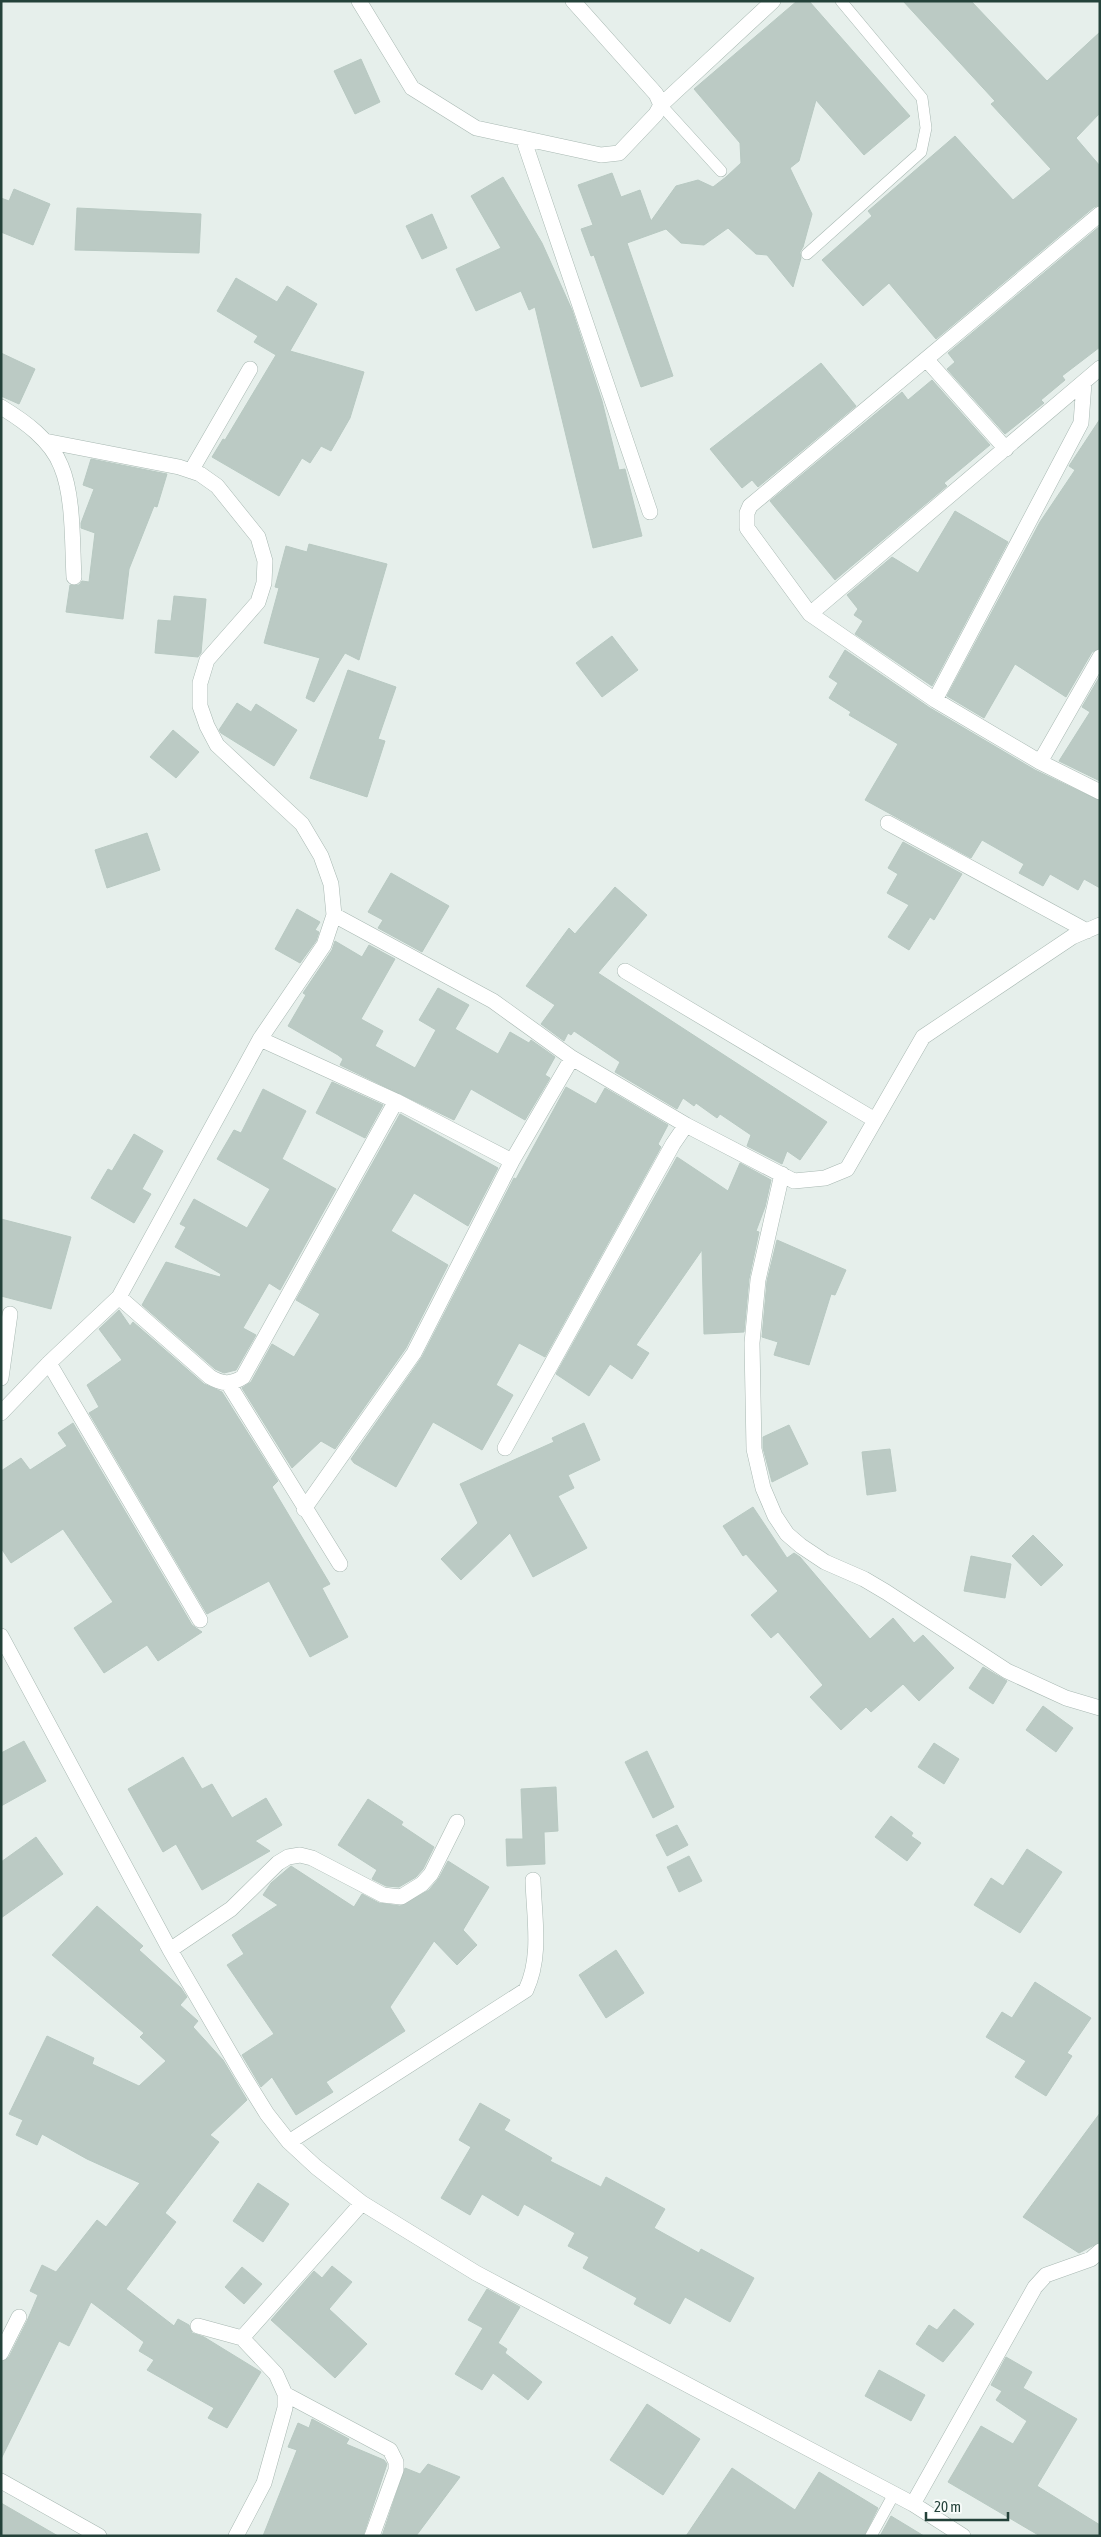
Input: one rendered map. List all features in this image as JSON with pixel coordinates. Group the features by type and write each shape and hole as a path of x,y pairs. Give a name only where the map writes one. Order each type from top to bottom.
{"street":[{"path":"359,1 412,88 476,128 601,155 619,153 656,114 661,105 773,1"},
{"path":"573,1 656,94 661,105"},
{"path":"523,138 650,512"},
{"path":"1100,214 750,506 747,514 747,528 810,614 935,700 1040,762 1100,792"},
{"path":"926,358 1006,449"},
{"path":"810,614 1084,384 1100,368"},
{"path":"191,471 250,369"},
{"path":"935,700 1081,423 1084,384"},
{"path":"1,407 16,416 45,441 62,466 67,490 74,577"},
{"path":"1,1413 49,1363 119,1297 260,1038 324,945 334,915 331,884 328,874 321,856 302,824 216,745 200,706 200,683 207,660 258,602 264,583 265,561 258,537 217,486 200,474 45,441"},
{"path":"1040,762 1100,657"},
{"path":"888,823 1093,928"},
{"path":"334,915 493,1001 572,1058 686,1125 794,1181 825,1178 847,1169 923,1037 1072,938 1093,928"},
{"path":"625,972 875,1120"},
{"path":"260,1038 396,1102 512,1161"},
{"path":"304,1509 414,1353 512,1161 572,1058"},
{"path":"119,1297 210,1377 219,1382 228,1383 243,1377 396,1102"},
{"path":"505,1448 673,1144 686,1125"},
{"path":"782,1174 758,1280 752,1342 754,1448 763,1488 775,1516 786,1534 801,1546 825,1562 864,1578 1007,1671 1066,1698 1100,1708"},
{"path":"1,1378 10,1314"},
{"path":"49,1363 200,1620"},
{"path":"228,1383 304,1509 340,1564"},
{"path":"1,1636 170,1950 267,2114 289,2142 316,2167 362,2203 476,2273 913,2504 963,2536"},
{"path":"170,1950 231,1909 278,1863 288,1857 300,1855 312,1858 382,1895 401,1898 422,1884 431,1874 457,1822"},
{"path":"289,2142 526,1990 533,1974 536,1953 533,1880"},
{"path":"242,2338 362,2203"},
{"path":"913,2504 1035,2287 1046,2275 1091,2260 1100,2251"},
{"path":"1,2353 19,2316"},
{"path":"198,2326 242,2338 276,2374 285,2394 285,2408 264,2483 236,2536"},
{"path":"285,2394 390,2450 394,2455 396,2470 372,2536"},
{"path":"1,2481 99,2536"}],"lane":[{"path":"807,254 921,152 926,128 922,98 841,1"},
{"path":"661,105 721,170"},
{"path":"871,2536 894,2494"}],"building":[{"path":"797,1 809,1 910,116 864,155 816,100 799,161 790,168 812,214 800,252 801,258 793,287 767,255 756,254 728,228 704,245 681,243 666,229 627,243 673,376 641,387 594,255 591,256 581,229 593,225 578,185 612,173 621,197 640,190 651,221 676,186 698,180 713,187 726,177 741,163 740,143 694,89"},
{"path":"903,1 971,1 1047,81 1100,32 1100,113 1076,138 1100,166 1100,205 1094,207 936,339 889,283 863,306 822,260 872,216 868,211 955,136 1013,200 1051,169 991,104 995,101"},
{"path":"361,59 380,102 355,114 334,71"},
{"path":"503,177 542,243 572,310 602,401 619,470 625,469 642,536 593,548 535,307 529,310 521,291 476,311 456,269 501,248 471,196"},
{"path":"14,189 50,204 33,245 1,232 1,198 9,201"},
{"path":"77,208 201,214 199,253 75,250"},
{"path":"432,214 447,248 422,259 406,226"},
{"path":"1100,226 1100,347 1062,376 1065,380 1041,400 1044,403 1005,434 947,369 955,362 948,353"},
{"path":"236,278 277,302 287,286 317,304 290,351 364,372 350,418 331,451 321,446 310,463 302,458 279,496 212,457 223,439 225,440 276,355 254,342 258,336 217,311"},
{"path":"1,353 35,369 19,404 1,396"},
{"path":"821,363 856,406 758,487 752,480 742,488 710,449"},
{"path":"932,380 990,445 944,483 947,486 835,580 770,501 902,392 908,400"},
{"path":"1100,419 1100,648 1092,652 1066,697 1015,664 984,718 947,696 1040,522 1075,470 1069,466"},
{"path":"91,459 167,474 157,507 154,506 129,569 123,619 66,612 70,585 79,585 82,581 89,582 95,533 81,528 81,523 94,489 83,485"},
{"path":"955,511 1008,542 932,686 855,634 863,621 854,615 858,609 847,595 892,557 918,573"},
{"path":"309,544 387,564 359,660 345,653 314,702 306,698 320,658 264,643 279,588 275,587 286,546 307,552"},
{"path":"174,596 206,599 201,653 198,657 155,653 158,620 171,621"},
{"path":"612,636 638,670 602,697 576,663"},
{"path":"845,650 930,708 1035,770 1100,801 1100,888 1084,879 1078,890 1050,874 1043,886 1019,873 1024,864 982,840 971,858 865,800 898,744 849,715 851,712 829,698 838,683 829,677"},
{"path":"348,670 396,687 378,739 385,741 367,797 310,778"},
{"path":"1100,676 1100,781 1059,761 1090,712 1082,707"},
{"path":"237,703 251,712 256,704 297,730 274,766 219,730"},
{"path":"173,730 199,752 176,778 150,757"},
{"path":"147,833 160,870 107,888 95,850"},
{"path":"903,842 962,874 934,920 930,917 909,950 888,937 909,905 887,893 898,874 888,868"},
{"path":"391,873 449,906 422,952 378,928 383,920 368,912"},
{"path":"615,887 647,915 598,973 827,1122 800,1160 787,1151 782,1164 747,1146 751,1135 720,1114 717,1118 696,1103 694,1106 683,1098 677,1109 615,1072 620,1062 574,1031 571,1035 568,1033 564,1041 541,1024 555,1005 526,986 569,928 575,934"},
{"path":"297,909 320,922 315,930 319,932 316,941 300,963 275,949"},
{"path":"335,941 362,957 369,945 395,959 361,1019 383,1031 375,1046 415,1068 436,1030 419,1020 438,988 469,1005 455,1029 498,1054 510,1032 529,1043 531,1040 555,1057 545,1075 550,1078 525,1120 471,1089 454,1120 340,1065 343,1059 338,1055 288,1026 306,995 303,993 332,950"},
{"path":"332,1082 383,1105 365,1138 316,1113"},
{"path":"566,1087 596,1104 605,1088 668,1125 658,1144 661,1147 545,1357 519,1343 496,1385 513,1395 482,1450 433,1422 396,1487 354,1463 351,1459 422,1357 514,1178 516,1179"},
{"path":"263,1089 306,1111 282,1159 336,1189 280,1290 269,1283 243,1328 256,1335 236,1370 224,1373 215,1369 142,1305 166,1262 220,1277 221,1274 175,1247 186,1227 180,1224 194,1199 247,1228 270,1189 217,1159 234,1130 241,1133"},
{"path":"400,1114 498,1168 468,1226 414,1193 391,1231 448,1265 406,1348 335,1449 321,1441 292,1468 242,1388 251,1382 272,1344 294,1357 320,1314 296,1300"},
{"path":"134,1134 163,1151 142,1189 151,1194 134,1223 91,1198 108,1169 112,1171"},
{"path":"677,1157 728,1191 740,1163 771,1180 765,1207 756,1231 759,1232 749,1279 744,1332 704,1334 702,1250 636,1345 649,1353 632,1379 610,1364 589,1396 556,1374"},
{"path":"1,1219 71,1237 51,1309 1,1296"},
{"path":"777,1240 846,1270 835,1295 831,1294 809,1365 774,1355 778,1342 762,1337 767,1281"},
{"path":"119,1310 130,1326 133,1322 204,1384 222,1392 278,1481 272,1487 330,1584 322,1588 348,1637 310,1657 269,1581 207,1614 89,1413 99,1407 87,1385 122,1360 99,1329"},
{"path":"73,1423 192,1625 202,1632 158,1661 147,1645 104,1673 74,1628 113,1602 63,1529 11,1563 1,1548 1,1471 21,1458 30,1470 67,1446 58,1433"},
{"path":"584,1423 600,1460 568,1475 574,1488 558,1496 587,1548 533,1577 510,1533 461,1580 441,1559 478,1523 460,1484 554,1442 552,1438"},
{"path":"789,1425 808,1464 772,1482 763,1448 763,1437"},
{"path":"890,1449 896,1491 867,1495 862,1452"},
{"path":"753,1507 787,1558 794,1553 800,1557 870,1639 893,1618 914,1643 923,1635 954,1668 919,1701 903,1684 871,1712 866,1707 841,1730 810,1697 823,1685 778,1632 771,1638 751,1615 778,1591 746,1554 743,1556 723,1526"},
{"path":"1033,1535 1063,1565 1041,1586 1012,1556"},
{"path":"971,1556 1011,1564 1005,1598 964,1591"},
{"path":"983,1667 1007,1681 993,1704 969,1688"},
{"path":"1043,1706 1073,1728 1056,1752 1026,1730"},
{"path":"24,1741 46,1781 1,1806 1,1753"},
{"path":"934,1743 959,1759 944,1784 918,1767"},
{"path":"647,1751 674,1807 653,1818 625,1762"},
{"path":"183,1757 202,1789 212,1784 232,1818 266,1798 282,1825 255,1841 270,1851 202,1890 176,1844 163,1852 128,1789"},
{"path":"556,1787 558,1831 544,1832 545,1864 507,1866 506,1839 523,1839 521,1789"},
{"path":"368,1799 403,1822 401,1825 434,1847 423,1869 416,1877 399,1887 386,1886 372,1879 377,1870 338,1845"},
{"path":"891,1816 913,1833 911,1836 921,1843 907,1861 875,1837"},
{"path":"677,1825 688,1845 667,1856 656,1835"},
{"path":"36,1837 63,1874 1,1918 1,1862"},
{"path":"1027,1849 1062,1872 1020,1933 974,1905 991,1878 1003,1886"},
{"path":"689,1856 702,1881 679,1892 667,1867"},
{"path":"448,1861 489,1887 463,1930 477,1945 457,1965 434,1941 390,2007 405,2031 326,2082 333,2092 296,2115 272,2077 261,2087 242,2055 274,2034 227,1965 244,1954 232,1935 278,1905 263,1895 271,1883 291,1866 354,1907 362,1894 379,1903 400,1906 429,1890 439,1878"},
{"path":"97,1906 143,1946 139,1950 181,1988 187,1997 180,2005 198,2021 193,2027 223,2060 247,2100 210,2135 219,2142 165,2213 176,2222 126,2289 174,2326 178,2319 189,2325 192,2333 204,2337 261,2372 227,2428 208,2418 214,2408 147,2370 154,2360 139,2351 144,2342 91,2302 69,2346 59,2341 1,2459 1,2362 9,2357 38,2295 30,2291 42,2265 56,2272 97,2220 106,2227 140,2183 87,2159 42,2134 37,2145 16,2135 23,2120 9,2114 47,2036 94,2058 92,2064 139,2086 166,2061 140,2037 144,2033 52,1955"},
{"path":"616,1950 644,1993 606,2018 579,1975"},
{"path":"1035,1982 1091,2018 1067,2053 1072,2056 1046,2096 1015,2077 1026,2061 986,2037 1002,2012 1012,2018"},
{"path":"480,2103 510,2120 504,2130 552,2158 550,2161 601,2187 606,2177 665,2209 654,2228 699,2253 701,2249 754,2278 730,2322 685,2297 670,2324 634,2304 637,2298 583,2268 589,2257 568,2246 575,2233 524,2204 518,2216 482,2194 470,2215 441,2198 471,2147 459,2140"},
{"path":"1100,2113 1100,2242 1079,2253 1023,2217"},
{"path":"258,2183 289,2204 263,2242 233,2221"},
{"path":"332,2266 352,2282 329,2309 367,2344 335,2378 271,2320 314,2271 322,2278"},
{"path":"242,2267 262,2284 244,2304 225,2287"},
{"path":"487,2289 520,2307 498,2343 507,2349 505,2353 542,2382 528,2400 493,2373 482,2390 455,2374 483,2328 468,2320"},
{"path":"954,2309 974,2324 943,2362 916,2344 929,2325 937,2330"},
{"path":"1006,2357 1032,2372 1023,2388 1077,2419 1037,2486 1100,2525 1100,2536 1040,2536 948,2482 981,2426 1013,2444 1027,2421 996,2400 1002,2391 991,2385"},
{"path":"879,2370 925,2395 911,2421 865,2396"},
{"path":"647,2404 700,2439 663,2495 610,2460"},
{"path":"312,2419 349,2439 346,2444 384,2460 387,2464 363,2536 263,2536 297,2450 288,2447 298,2423 309,2428"},
{"path":"428,2464 460,2477 416,2536 382,2536 405,2468 420,2474"},
{"path":"732,2468 795,2510 819,2472 878,2508 864,2536 686,2536"},
{"path":"1,2503 58,2536 1,2536"},
{"path":"891,2516 924,2536 880,2536"}]}
